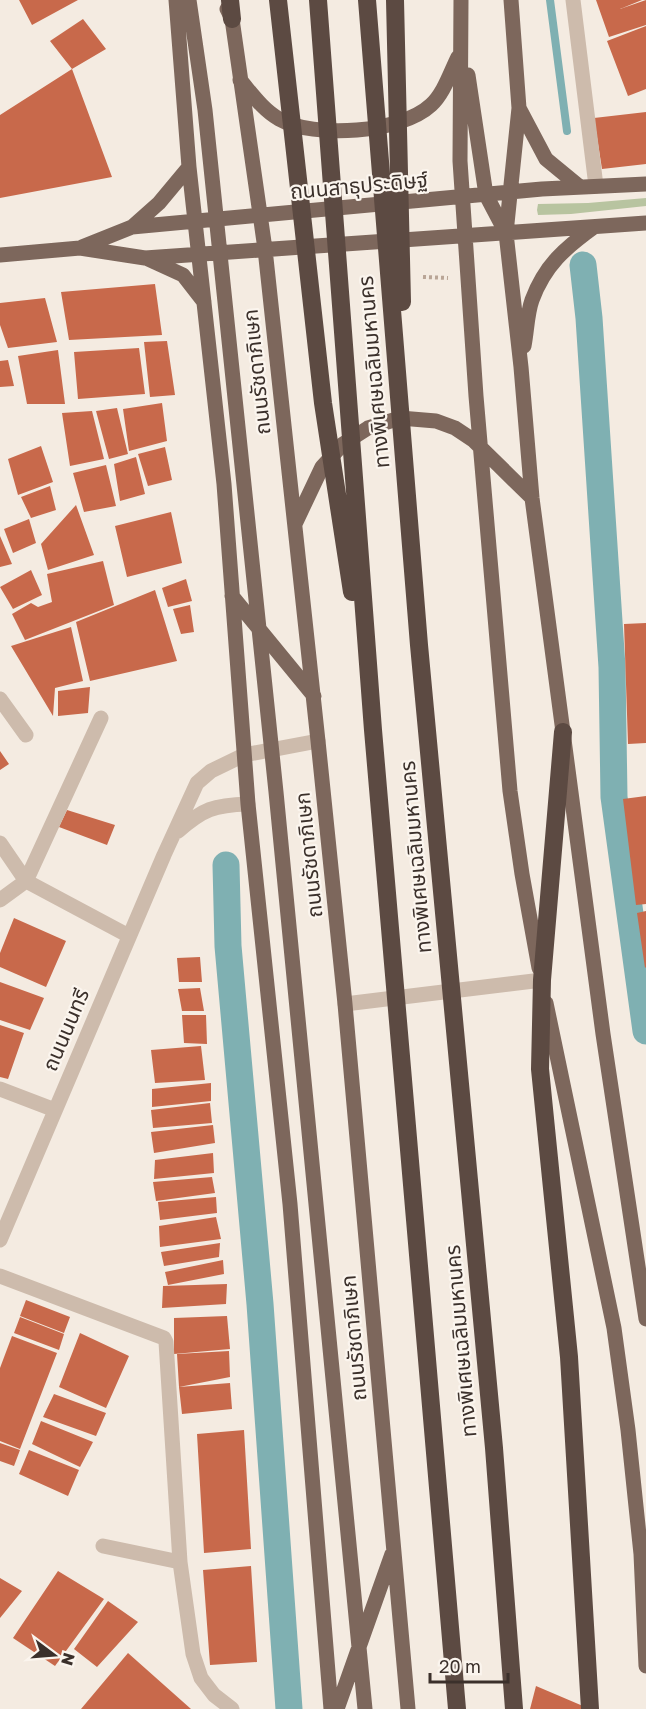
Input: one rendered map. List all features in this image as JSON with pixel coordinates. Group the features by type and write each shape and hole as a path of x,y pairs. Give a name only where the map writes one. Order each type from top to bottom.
{"highway":[{"path":"230,0 232,19"},
{"path":"278,0 323,403 373,730"},
{"name":"ทางพิเศษเฉลิมมหานคร","path":"318,0 373,730 457,1709"},
{"name":"ทางพิเศษเฉลิมมหานคร","path":"367,0 405,484 494,1448 514,1709"},
{"path":"395,0 405,484"},
{"path":"563,732 542,980 540,1069 568,1358 590,1709"}],"main road":[{"path":"176,0 189,166 224,484 248,804 290,1204 331,1709"},
{"name":"ถนนรัชดาภิเษก","path":"189,0 207,132 274,769 365,1709"},
{"name":"ถนนรัชดาภิเษก","path":"223,0 232,19 265,249 314,696 345,1004 408,1709"},
{"path":"460,0 463,46 486,195 506,233"},
{"path":"460,0 460,161 476,396 510,791 522,874 538,958 614,1328 640,1542 646,1666"},
{"path":"511,0 519,108 506,233 521,367 532,498 603,1034 646,1319"},
{"path":"240,80 265,109 280,120 299,128 328,132 388,125 418,114 431,105 441,92 463,46"},
{"path":"519,108 546,159 580,187"},
{"path":"132,227 159,203 189,166"},
{"name":"ถนนสาธุประดิษฐ์","path":"80,248 132,227 510,192 646,184"},
{"name":"ถนนสาธุประดิษฐ์","path":"0,255 80,248 146,258 646,223"},
{"path":"521,367 531,301 548,267 566,247 594,227"},
{"path":"146,258 183,275 204,303"},
{"path":"295,524 322,467 344,444 368,428 400,418 436,421 455,428 473,440 532,498"},
{"path":"232,596 314,696"},
{"path":"337,1709 394,1549"}],"street":[{"path":"573,0 596,186"},
{"path":"0,699 26,735"},
{"path":"0,900 26,880 101,718"},
{"name":"ถนนนนทรี","path":"0,1240 196,783 211,771 244,755 318,741"},
{"name":"ถนนนนทรี","path":"171,837 191,819 209,808 230,804 248,804"},
{"path":"0,843 26,880 129,936"},
{"path":"345,1004 542,980"},
{"path":"0,1089 55,1110"},
{"path":"0,1276 164,1338 180,1562 193,1654 201,1678 214,1695 232,1709"},
{"path":"103,1546 180,1562"}],"green space":[{"path":"646,198 646,206 571,214 538,215 537,210 538,204"}],"building":[{"path":"19,0 78,0 32,25"},
{"path":"596,0 642,0 620,9 646,0 646,25 609,37"},
{"path":"83,19 106,49 72,69 50,41"},
{"path":"646,26 646,89 628,96 607,41"},
{"path":"72,69 112,177 0,198 0,115"},
{"path":"646,112 646,164 602,169 594,118"},
{"path":"155,284 162,335 69,340 61,292"},
{"path":"45,298 57,342 8,348 0,325 0,303"},
{"path":"167,341 175,395 150,397 144,342"},
{"path":"139,348 145,394 78,399 74,352"},
{"path":"58,350 65,404 27,404 18,356"},
{"path":"8,360 14,386 0,387 0,361"},
{"path":"162,403 167,441 129,451 123,409"},
{"path":"117,408 128,454 109,459 96,411"},
{"path":"92,411 104,459 70,466 62,413"},
{"path":"41,446 53,482 18,495 8,459"},
{"path":"165,447 172,480 148,486 138,454"},
{"path":"136,457 145,494 120,501 114,464"},
{"path":"106,465 116,506 84,512 73,473"},
{"path":"50,486 56,510 31,518 21,497"},
{"path":"76,505 94,555 48,570 41,544"},
{"path":"171,512 182,563 127,577 115,526"},
{"path":"29,519 36,543 13,553 4,529"},
{"path":"0,536 12,564 0,567"},
{"path":"103,561 114,605 25,640 12,614 31,603 38,607 52,602 47,574"},
{"path":"31,570 42,595 13,609 0,587"},
{"path":"186,579 192,601 168,607 162,588"},
{"path":"155,590 177,661 90,681 76,622"},
{"path":"190,605 194,632 181,634 173,609"},
{"path":"646,623 646,743 628,744 624,624"},
{"path":"71,627 83,681 55,688 53,716 11,646"},
{"path":"90,687 88,713 58,716 58,691"},
{"path":"0,751 9,764 0,770"},
{"path":"646,796 646,904 636,905 623,799"},
{"path":"67,810 115,825 107,845 59,827"},
{"path":"646,911 646,967 645,968 637,913"},
{"path":"14,918 66,941 46,987 0,967 0,953"},
{"path":"200,957 202,982 179,982 177,958"},
{"path":"0,982 44,998 30,1030 0,1020"},
{"path":"200,988 204,1011 182,1011 178,989"},
{"path":"182,1015 206,1015 207,1044 184,1043"},
{"path":"0,1025 24,1033 8,1079 0,1077"},
{"path":"201,1046 205,1080 155,1083 151,1050"},
{"path":"211,1083 211,1101 152,1107 152,1089"},
{"path":"210,1103 212,1123 153,1128 151,1110"},
{"path":"213,1125 215,1143 154,1153 151,1132"},
{"path":"213,1153 214,1173 154,1179 155,1160"},
{"path":"212,1177 215,1193 156,1201 153,1182"},
{"path":"216,1197 217,1213 160,1220 158,1202"},
{"path":"216,1217 221,1239 160,1247 159,1226"},
{"path":"220,1243 219,1257 164,1266 161,1252"},
{"path":"223,1260 224,1274 168,1285 165,1272"},
{"path":"227,1284 226,1304 162,1308 163,1286"},
{"path":"26,1300 70,1317 64,1333 20,1316"},
{"path":"227,1316 230,1349 174,1354 174,1318"},
{"path":"20,1317 64,1334 59,1350 14,1333"},
{"path":"80,1333 129,1356 106,1408 59,1387"},
{"path":"12,1336 57,1353 20,1449 0,1441 0,1368"},
{"path":"229,1351 230,1377 179,1387 177,1354"},
{"path":"230,1383 232,1409 182,1414 179,1387"},
{"path":"54,1394 106,1413 96,1436 43,1417"},
{"path":"41,1421 93,1442 80,1467 32,1444"},
{"path":"244,1430 251,1549 204,1553 197,1434"},
{"path":"0,1443 20,1450 14,1466 0,1461"},
{"path":"29,1450 79,1470 68,1496 19,1474"},
{"path":"251,1566 257,1662 210,1665 203,1570"},
{"path":"58,1571 104,1599 55,1666 13,1638"},
{"path":"0,1578 22,1591 0,1618"},
{"path":"108,1601 138,1622 97,1667 74,1649"},
{"path":"128,1653 191,1709 81,1709"},
{"path":"536,1686 590,1709 530,1709"}],"waterway":[{"path":"550,0 567,131"},
{"path":"583,265 589,318 612,667 614,797 646,1031"},
{"path":"226,865 228,946 260,1304 289,1709"}]}
